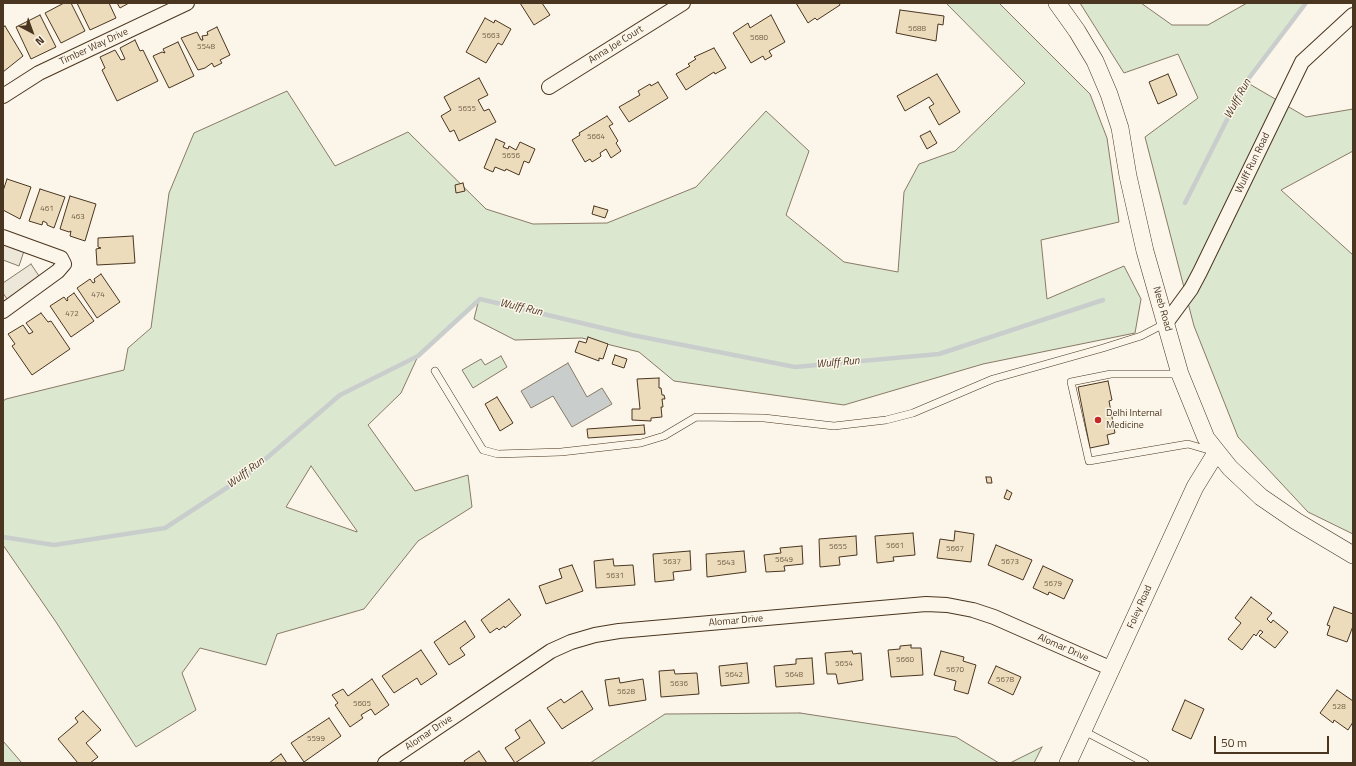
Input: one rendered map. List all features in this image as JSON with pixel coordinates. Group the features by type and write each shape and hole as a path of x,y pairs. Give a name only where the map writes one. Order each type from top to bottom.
{"street":[{"name":"Timber Way Drive","path":"3,96 39,73 187,3"},
{"name":"Anna Joe Court","path":"549,87 683,3"},
{"name":"Neeb Road","path":"1057,3 1077,31 1095,61 1109,94 1120,128 1128,176 1145,251 1180,374 1198,422 1216,453 1246,483 1276,507 1353,555"},
{"name":"Wulff Run Road","path":"1166,323 1191,289 1200,272 1302,62 1353,15"},
{"path":"3,237 61,258 64,264 58,271 3,311"},
{"name":"Foley Road","path":"1068,763 1195,487 1216,453"},
{"name":"Alomar Drive","path":"385,763 550,651 571,642 620,631 926,604 947,605 973,610 994,617 1112,669"}],"lane":[{"path":"435,372 483,450 498,454 561,452 641,443 664,436 696,417 764,418 834,426 886,420 913,413 993,379 1141,336 1166,323"},
{"path":"1180,374 1111,374 1071,382 1089,461 1188,444 1216,453"},
{"path":"1084,731 1146,763"}],"green space":[{"path":"946,3 999,3 1090,94 1107,138 1119,222 1041,240 1047,299 1124,266 1141,299 1135,333 983,364 844,405 674,381 639,352 582,338 515,340 474,319 479,299 418,356 401,393 368,425 415,491 468,475 472,507 418,541 364,609 277,634 266,665 200,648 182,673 196,710 136,747 56,622 3,545 3,401 124,370 128,348 151,328 169,193 194,133 287,91 335,166 408,132 486,209 533,224 607,223 696,187 766,111 809,151 786,215 844,262 898,272 904,192 919,164 955,151 1025,83","holes":["311,466 357,531 286,507"]},
{"path":"1080,3 1141,3 1172,25 1208,25 1247,3 1306,3 1246,82 1306,117 1353,109 1353,151 1281,190 1353,255 1353,534 1308,512 1238,437 1194,326 1145,137 1198,98 1178,54 1124,73"},
{"path":"501,356 507,367 473,388 462,370 481,359 485,365"},
{"path":"800,713 956,737 999,763 590,763 665,714"},
{"path":"3,741 22,763 3,763"},
{"path":"1042,747 1034,763 1010,763"}],"shaded area":[{"path":"3,237 26,245 19,266 3,260"},
{"path":"31,264 43,282 11,305 3,293 3,283"},
{"path":"568,363 587,397 602,388 612,404 572,427 553,396 531,408 521,391"}],"building":[{"path":"64,3 71,3 85,31 61,43 45,13"},
{"path":"77,3 109,3 116,18 90,30"},
{"path":"117,3 129,3 120,8"},
{"path":"520,3 542,3 550,15 534,25"},
{"path":"796,3 839,3 840,5 817,20 815,18 808,23"},
{"path":"900,10 944,16 943,25 938,24 936,41 896,33"},
{"path":"40,15 56,47 31,59 16,27"},
{"path":"771,15 785,42 769,51 772,56 765,60 763,56 751,63 733,33 748,23 750,28"},
{"path":"485,18 494,23 495,20 511,29 502,45 498,43 486,63 466,52"},
{"path":"5,26 23,56 3,72 3,27"},
{"path":"217,27 230,55 220,60 222,63 214,67 212,63 205,68 198,70 181,38 197,32 201,40 203,40 202,36 208,35 207,32"},
{"path":"135,40 140,51 143,50 158,81 117,101 102,70 105,68 100,57 115,50 121,60 125,59 120,48"},
{"path":"178,42 194,76 169,88 153,56 162,52 165,53 163,49"},
{"path":"714,48 726,68 715,74 714,72 686,90 676,74 690,66 688,64 696,59 694,57"},
{"path":"937,74 960,112 939,125 929,107 934,104 929,97 905,111 897,96"},
{"path":"1168,74 1177,95 1158,104 1149,82"},
{"path":"479,78 488,95 478,100 484,111 489,109 496,122 459,141 454,130 450,132 441,116 451,110 444,97"},
{"path":"658,82 668,98 629,122 619,107 640,95 638,91 650,84 651,86"},
{"path":"607,116 613,124 609,126 618,141 616,143 621,151 611,158 606,149 600,153 600,157 592,162 590,159 585,162 572,140 580,135 579,133"},
{"path":"930,131 937,143 927,149 920,136"},
{"path":"496,139 505,143 503,147 508,149 509,146 516,150 520,142 535,149 529,163 524,161 519,175 506,169 505,171 495,167 493,172 484,168"},
{"path":"7,179 31,187 20,219 3,210 3,191"},
{"path":"463,183 465,191 456,193 455,185"},
{"path":"40,189 65,197 54,228 47,225 47,223 43,221 42,225 29,221"},
{"path":"70,196 96,204 85,241 70,236 71,231 69,232 60,229"},
{"path":"594,206 608,210 605,218 592,214"},
{"path":"133,236 135,263 97,265 96,249 101,248 98,247 98,238"},
{"path":"101,274 120,302 97,318 77,288 90,279 93,283 95,282 94,279"},
{"path":"74,293 94,321 71,337 50,306 64,297 67,301 67,298"},
{"path":"41,313 48,322 51,321 70,349 32,375 12,346 15,344 8,334 23,325 29,334 33,332 26,323"},
{"path":"588,337 608,344 603,359 599,358 599,361 575,352 579,341 586,343"},
{"path":"615,355 627,359 624,368 612,364"},
{"path":"659,378 659,388 661,388 662,395 664,395 665,399 662,399 662,417 651,418 651,421 632,420 632,409 640,409 637,379"},
{"name":"Delhi Internal Medicine","path":"1108,381 1112,400 1109,401 1115,433 1107,435 1109,444 1090,448 1078,387"},
{"path":"497,397 513,423 500,431 485,404"},
{"path":"644,425 645,434 588,438 587,429"},
{"path":"986,477 991,477 992,483 987,483"},
{"path":"1007,490 1012,493 1009,500 1004,498"},
{"path":"955,531 974,534 971,562 937,558 940,539 954,541"},
{"path":"913,533 915,555 893,557 894,561 877,563 875,536"},
{"path":"856,536 857,555 839,557 840,565 820,567 819,539"},
{"path":"996,545 1032,560 1023,580 988,565"},
{"path":"802,546 803,564 784,566 785,571 766,572 764,555 781,553 780,548"},
{"path":"690,551 691,570 673,572 674,580 655,582 653,554"},
{"path":"744,551 746,572 707,577 706,554"},
{"path":"613,559 614,566 633,565 635,585 596,588 594,561"},
{"path":"572,565 583,591 546,604 539,586 562,578 559,569"},
{"path":"1043,566 1073,580 1064,599 1049,592 1048,595 1033,588"},
{"path":"1251,597 1272,613 1267,619 1271,623 1273,620 1288,632 1275,648 1259,636 1263,632 1260,630 1256,636 1254,634 1242,650 1228,639 1241,623 1235,618"},
{"path":"509,599 521,615 505,628 504,626 499,630 497,628 490,633 481,620"},
{"path":"1334,607 1353,614 1353,626 1347,642 1327,635 1330,626 1327,625"},
{"path":"465,621 475,637 460,648 465,655 449,665 434,642"},
{"path":"911,645 911,648 921,648 923,675 891,677 888,650 900,649 900,646"},
{"path":"421,650 437,674 421,685 417,678 394,693 382,676"},
{"path":"852,651 853,654 861,653 863,680 838,684 836,674 827,674 825,653"},
{"path":"941,651 964,657 963,661 976,665 968,694 954,690 956,681 934,675"},
{"path":"812,658 814,684 776,687 774,666 796,664 796,659"},
{"path":"747,663 749,683 721,686 719,666"},
{"path":"996,666 1021,677 1013,695 988,683"},
{"path":"674,670 675,674 697,673 699,694 661,697 659,671"},
{"path":"619,678 620,683 643,679 646,700 609,706 605,680"},
{"path":"372,679 389,705 375,715 371,709 361,715 363,718 350,727 335,705 338,703 332,695 343,689 348,696"},
{"path":"1337,690 1353,701 1353,722 1348,730 1334,720 1333,723 1320,713"},
{"path":"582,691 593,709 562,729 547,708 561,699 564,703"},
{"path":"1185,700 1204,709 1191,739 1172,730"},
{"path":"83,711 101,730 86,743 98,757 90,763 78,763 58,739 78,722 75,718"},
{"path":"329,718 341,736 304,762 291,743"},
{"path":"530,720 545,743 515,763 505,748 520,738 515,730"},
{"path":"479,751 487,763 465,763 464,761"},
{"path":"281,754 287,763 269,763"}],"waterway":[{"name":"Wulff Run","path":"1185,203 1246,82 1306,3"},
{"name":"Wulff Run","path":"3,537 54,545 165,528 248,474 340,395 418,356 480,299 632,335 795,367 939,354 1103,300"}],"place":[{"name":"Delhi Internal Medicine","path":"1098,420"}]}
